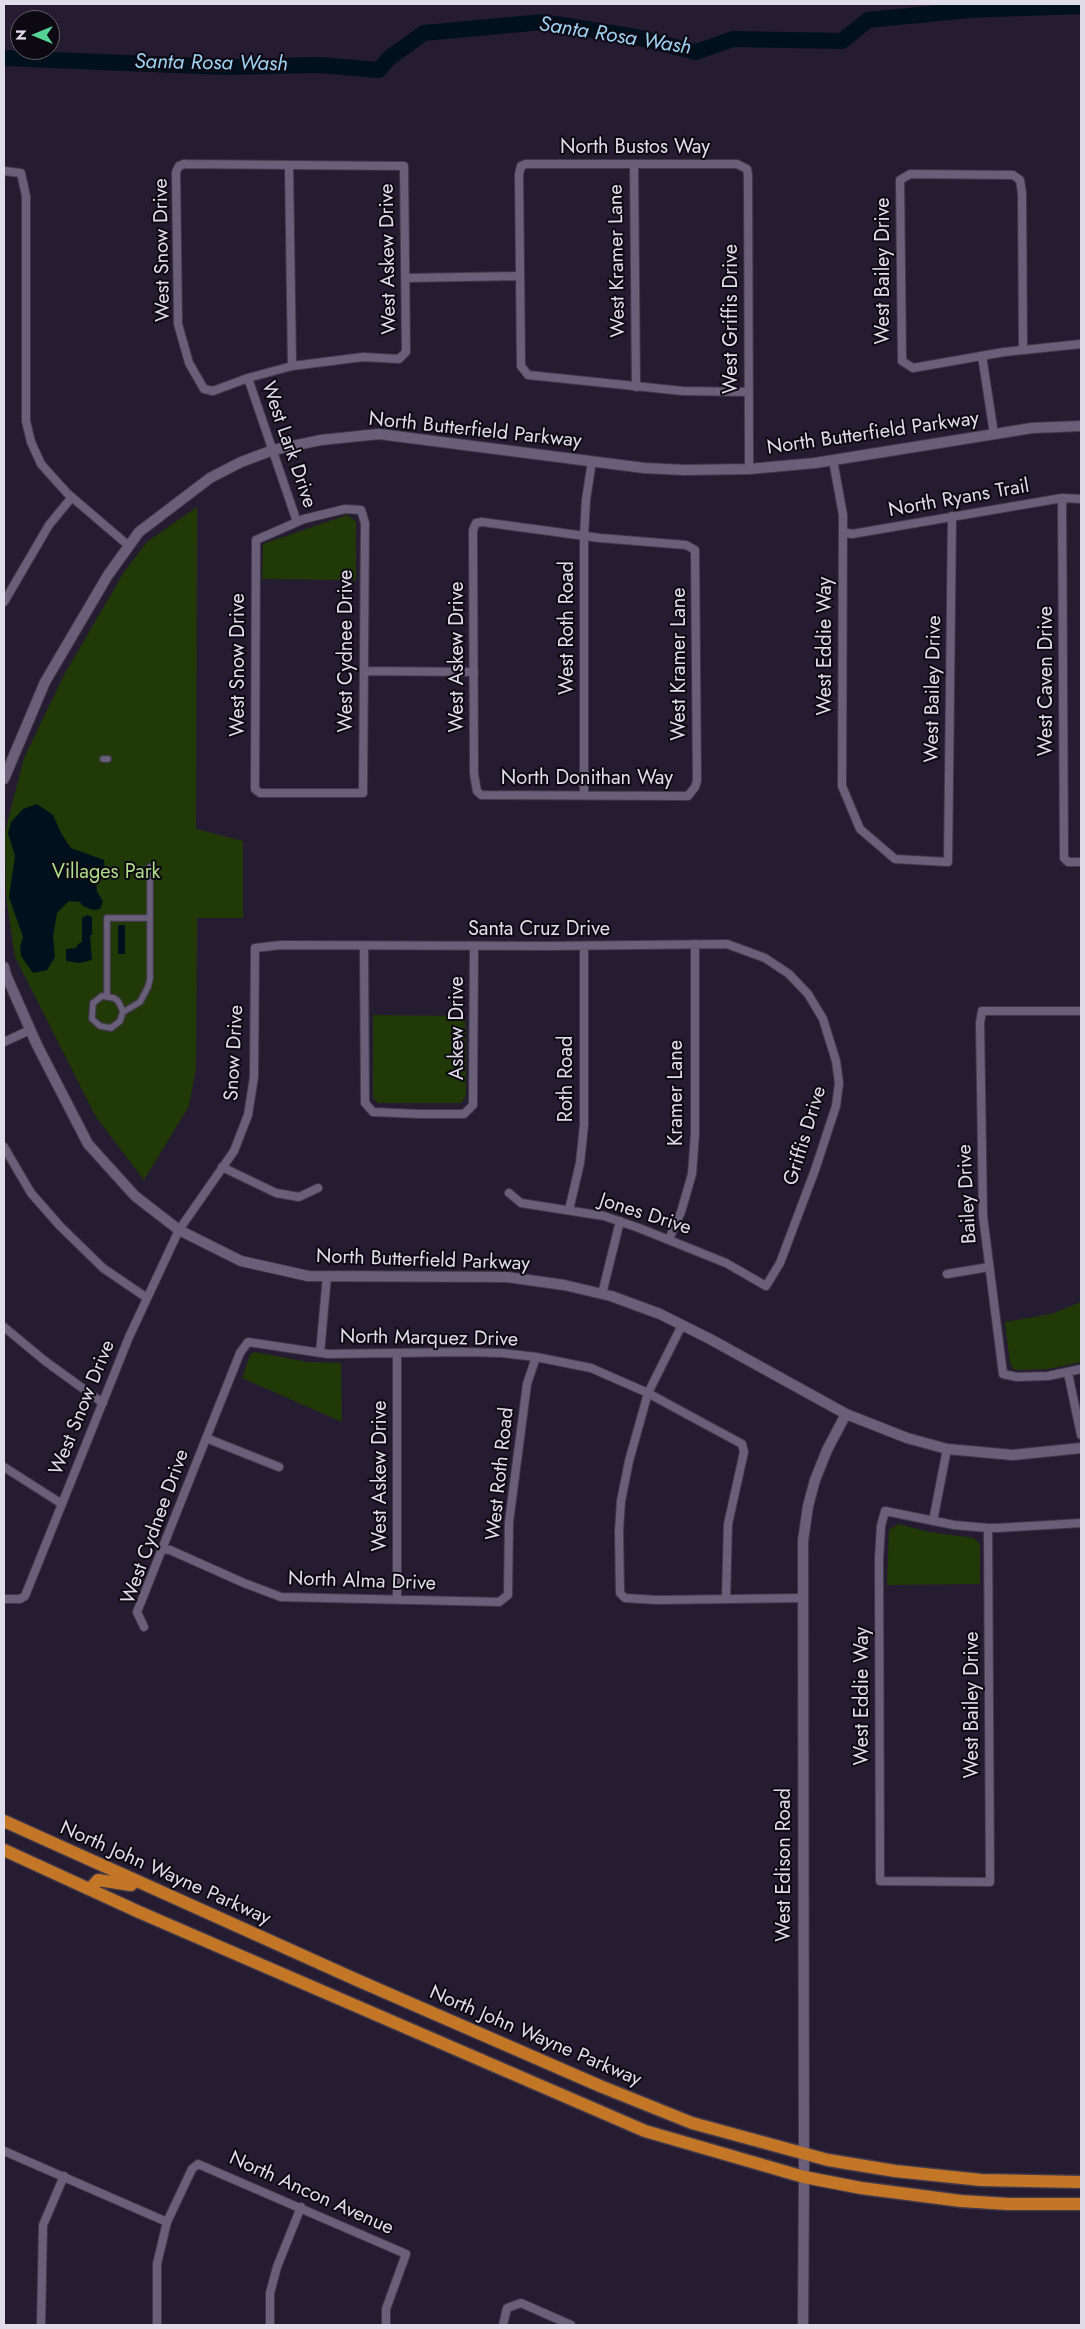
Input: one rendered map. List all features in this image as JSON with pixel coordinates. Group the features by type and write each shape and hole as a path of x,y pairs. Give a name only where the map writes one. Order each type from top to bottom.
{"highway":[{"name":"North John Wayne Parkway","path":"4,1821 153,1890 562,2070 692,2123 804,2154 864,2166 941,2176 1015,2181 1081,2182"},
{"path":"4,1850 645,2131 804,2177 916,2196 1008,2204 1081,2204"},
{"path":"90,1889 95,1881 101,1879 153,1890"}],"street":[{"name":"West Snow Drive","path":"248,378 213,392 204,389 189,363 178,324 176,172 179,166 184,164 289,166"},
{"name":"North Bustos Way","path":"519,276 519,174 522,166 526,164 737,164 747,169"},
{"name":"West Kramer Lane","path":"634,164 636,387"},
{"path":"248,378 292,366 289,166"},
{"name":"West Askew Drive","path":"289,166 404,166 406,278 406,352 399,359 363,357 292,366"},
{"name":"West Griffis Drive","path":"747,169 749,469"},
{"path":"4,171 21,173 26,196 26,421 41,464 72,497 129,546"},
{"name":"West Bailey Drive","path":"982,356 913,368 902,361 900,180 910,174 1013,175 1020,180 1022,193 1023,350"},
{"path":"406,278 519,276 521,366 528,375 684,392 749,392"},
{"path":"994,434 982,356 1081,344"},
{"name":"West Lark Drive","path":"248,378 297,522"},
{"name":"North Butterfield Parkway","path":"4,776 45,682 108,575 139,532 210,478 241,462 273,450 321,440 379,434 677,470 749,469 833,460 1032,428 1081,426"},
{"name":"West Eddie Way","path":"833,460 843,515 842,786 860,829"},
{"name":"West Roth Road","path":"584,795 584,536 586,500 592,461"},
{"path":"4,602 49,525 72,497"},
{"name":"North Ryans Trail","path":"843,532 852,534 1062,498 1081,499"},
{"name":"West Caven Drive","path":"1062,498 1064,858 1068,862 1081,862"},
{"name":"West Cydnee Drive","path":"297,522 345,509 361,510 365,523 363,793"},
{"name":"West Bailey Drive","path":"860,829 895,859 948,862 952,516"},
{"name":"West Snow Drive","path":"297,522 256,540 255,789 260,793 363,793"},
{"name":"West Askew Drive","path":"477,791 474,774 473,530 476,524 482,522 584,536"},
{"name":"West Kramer Lane","path":"584,536 686,545 695,550 697,781 695,787"},
{"path":"364,671 474,672"},
{"name":"North Donithan Way","path":"477,791 481,795 688,796 695,787"},
{"path":"123,1011 140,1002 148,988 150,867"},
{"path":"106,996 107,918 150,918"},
{"name":"Kramer Lane","path":"670,1239 681,1212 692,1174 695,1134 695,944"},
{"name":"Santa Cruz Drive","path":"255,948 281,945 584,946 727,944 765,958 789,974 808,994"},
{"name":"Askew Drive","path":"364,946 364,1095 368,1109 379,1113 464,1114 470,1110 474,1100 474,946"},
{"name":"Roth Road","path":"569,1210 580,1163 584,1125 584,946"},
{"name":"Snow Drive","path":"179,1230 234,1151 248,1115 254,1077 255,948"},
{"name":"North Butterfield Parkway","path":"4,967 30,1030 88,1144 135,1196 179,1230 241,1261 308,1276 507,1277 564,1285 602,1294 660,1314 846,1414 893,1433 948,1449 1014,1455 1081,1448"},
{"name":"Griffis Drive","path":"766,1286 780,1263 816,1170 836,1106 839,1082 836,1062 823,1019 808,994"},
{"path":"102,996 118,1001 123,1011 120,1021 112,1028 106,1028 95,1023 92,1019 93,1003 102,996"},
{"name":"Bailey Drive","path":"1068,1373 1017,1377 1003,1374 982,1192 980,1023 982,1012 1081,1011"},
{"path":"4,1042 30,1030"},
{"path":"4,1147 32,1193 60,1226 103,1268 147,1298"},
{"path":"222,1167 276,1193 299,1197 318,1188"},
{"name":"Jones Drive","path":"509,1193 522,1203 604,1216 670,1239 726,1263 766,1286"},
{"path":"602,1294 620,1221"},
{"name":"West Snow Drive","path":"4,1599 20,1599 25,1596 102,1402 179,1230"},
{"path":"947,1274 990,1267"},
{"path":"320,1353 327,1276"},
{"path":"682,1325 648,1393 629,1461 621,1501 618,1563 620,1593 625,1598 658,1600 802,1598"},
{"path":"4,1327 45,1361 102,1402"},
{"name":"West Cydnee Drive","path":"144,1627 137,1612 240,1353 248,1342"},
{"name":"North Marquez Drive","path":"248,1342 320,1353 502,1353 536,1357 591,1368 648,1393 742,1444 744,1452 733,1492 728,1524 726,1598"},
{"name":"West Askew Drive","path":"397,1354 398,1599"},
{"name":"West Roth Road","path":"508,1595 509,1522 527,1384 536,1357"},
{"path":"1081,1369 1068,1373 1081,1435"},
{"name":"West Edison Road","path":"803,2325 802,1541 815,1480 827,1450 846,1414"},
{"name":"West Cydnee Drive","path":"206,1438 279,1467"},
{"path":"948,1449 933,1521 988,1528 1054,1526 1081,1523"},
{"path":"4,1468 62,1504"},
{"name":"West Eddie Way","path":"933,1521 885,1511 881,1526 879,1559 880,1881 990,1882"},
{"name":"West Bailey Drive","path":"988,1528 990,1882"},
{"name":"North Alma Drive","path":"161,1549 170,1550 244,1583 281,1597 499,1602 508,1595"},
{"path":"4,2151 167,2222 157,2264 157,2325"},
{"name":"North Ancon Avenue","path":"167,2222 192,2169 198,2164 302,2207 406,2254 386,2309 386,2325"},
{"path":"42,2325 43,2225 64,2176"},
{"path":"270,2325 270,2294 277,2267 302,2207"},
{"path":"503,2325 507,2308 521,2303 571,2325"}],"green space":[{"name":"Villages Park","path":"197,507 196,829 243,841 243,918 197,918 196,1068 189,1106 144,1180 96,1117 15,957 6,897 5,832 24,758 64,675 124,572 147,542"},
{"path":"347,515 356,521 356,580 262,579 263,544"},
{"path":"373,1015 465,1016 466,1096 461,1103 378,1103 373,1098"},
{"path":"1081,1302 1081,1362 1048,1369 1014,1370 1010,1363 1005,1322 1051,1314"},
{"path":"255,1352 307,1362 341,1363 342,1422 242,1378 250,1355"},
{"path":"898,1524 929,1532 974,1538 980,1544 980,1584 887,1585 889,1530"}],"water":[{"path":"37,804 53,815 61,833 71,848 104,860 105,874 96,881 97,892 103,901 100,909 93,910 83,906 80,902 69,901 57,913 53,937 55,957 47,970 33,973 21,956 20,947 23,937 9,897 15,856 8,833 11,822 23,809"},
{"path":"87,915 92,917 92,935 90,935 92,960 79,963 66,961 66,949 76,948 82,942 82,918"},
{"path":"118,925 125,925 125,954 118,954"}],"waterway":[{"name":"Santa Rosa Wash","path":"4,58 225,67 319,65 379,70 389,58 424,33 543,22 636,37 696,52 733,39 842,41 868,20 970,10 1081,6"}]}
